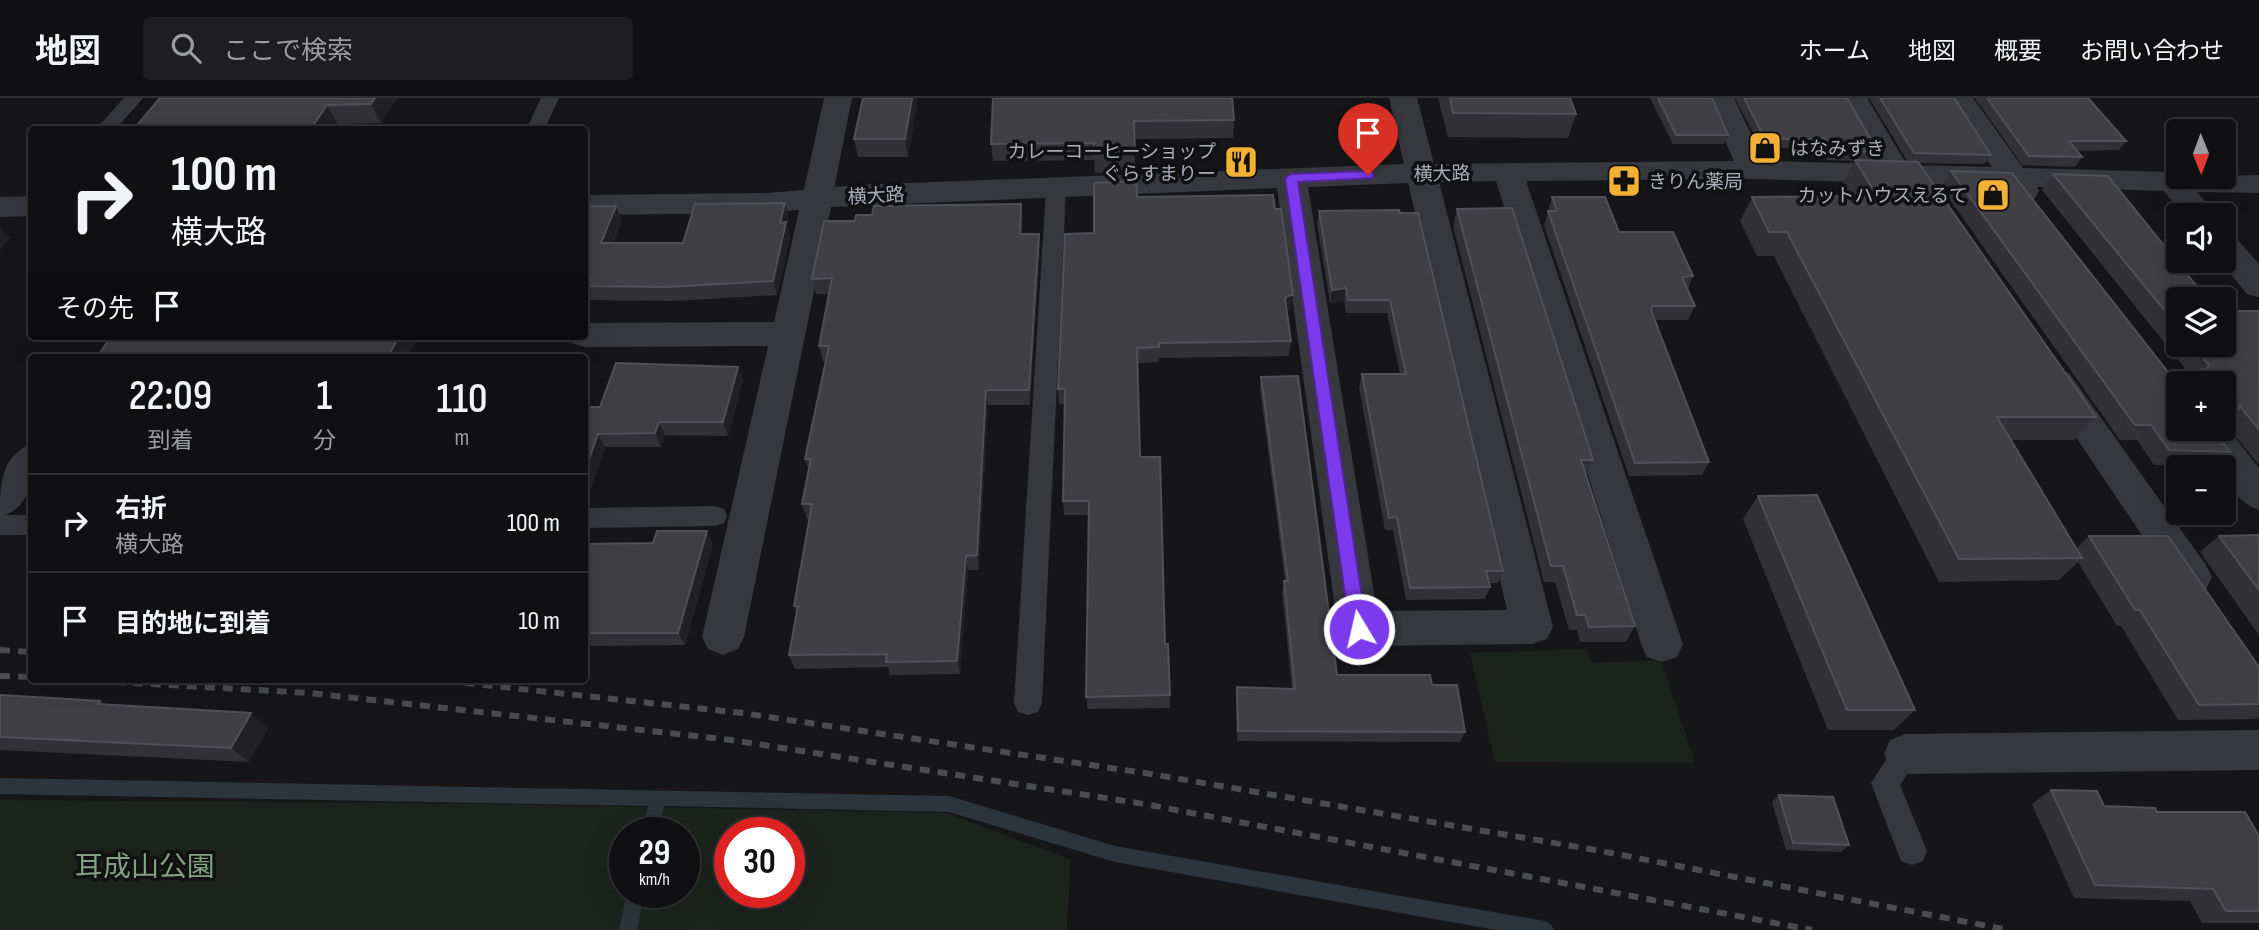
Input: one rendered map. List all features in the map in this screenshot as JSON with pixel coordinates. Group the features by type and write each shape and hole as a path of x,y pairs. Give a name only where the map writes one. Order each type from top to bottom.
{"street":[{"path":"723,637 838,98"},
{"path":"1291,178 1359,629 1532,627 1419,173 1403,98"},
{"path":"1720,98 1753,170"},
{"path":"1853,98 1906,176 1939,210"},
{"path":"1959,98 2012,177 2046,220"},
{"name":"横大路","path":"588,205 817,199 857,195 1419,173 1753,170 2166,181"},
{"path":"1508,172 1662,644"},
{"name":"横大路","path":"2236,183 2259,184"},
{"path":"2179,189 2190,203"},
{"path":"0,207 28,206"},
{"path":"2236,258 2259,286"},
{"path":"588,335 788,334"},
{"path":"2040,357 2212,606"},
{"path":"2217,441 2259,495"},
{"path":"0,502 28,464"},
{"path":"1906,754 2259,750"}],"lane":[{"path":"108,126 134,98"},
{"path":"537,126 550,98"},
{"path":"1028,703 1056,189"},
{"path":"588,518 715,516"},
{"path":"0,525 28,525"},
{"path":"1906,754 1885,783 1912,851"}],"green space":[{"path":"1587,649 1591,663 1661,660 1695,763 1495,762 1470,653"},
{"name":"耳成山公園","path":"0,800 485,804 946,813 1070,859 1067,930 0,930"}],"building":[{"path":"160,98 375,98 371,104 327,105 313,126 136,126"},
{"path":"863,98 912,98 905,139 854,139"},
{"path":"993,98 1232,98 1234,120 1134,121 1135,154 1094,155 1094,143 991,144"},
{"path":"1450,98 1570,98 1576,114 1453,113"},
{"path":"1658,98 1712,98 1728,135 1676,135"},
{"path":"1744,98 1847,98 1878,152 1832,151 1825,139 1768,139 1763,135"},
{"path":"1880,98 1954,98 1991,155 1914,153"},
{"path":"1987,98 2088,98 2126,141 2069,141 2082,157 2029,156"},
{"path":"1855,160 1918,162 2096,417 1997,417 2082,558 1959,559 1787,232 1769,232 1752,197 1877,196"},
{"path":"1951,171 2012,173 2167,371 2166,441 2222,441 2230,452 2169,450 2151,425 2135,425"},
{"path":"2053,174 2108,176 2166,248 2166,273 2186,273 2197,287 2166,287 2166,312"},
{"path":"1136,181 1137,197 1273,195 1275,209 1281,209 1293,295 1285,299 1291,341 1159,343 1159,347 1137,348 1140,457 1160,457 1165,644 1168,644 1170,695 1086,697 1089,501 1063,501 1065,389 1058,389 1065,234 1094,233 1094,183"},
{"path":"1552,197 1605,197 1619,232 1673,232 1693,276 1682,277 1695,306 1652,306 1651,310 1709,462 1635,463 1548,211 1557,211"},
{"path":"785,203 780,223 786,222 773,281 666,287 588,286 588,206 616,206 601,243 683,243 695,204"},
{"path":"1021,204 1020,234 1039,234 1029,390 986,390 977,555 966,556 957,661 886,662 887,654 789,655 798,606 794,606 812,504 802,504 811,459 805,459 829,346 819,346 832,278 812,279 824,221 855,221 856,215 872,215 874,206"},
{"path":"1512,208 1593,460 1581,460 1635,626 1589,627 1585,615 1577,615 1563,566 1551,566 1457,209"},
{"path":"1399,210 1400,213 1418,213 1503,571 1486,571 1490,587 1410,588 1397,517 1389,518 1362,374 1406,374 1390,300 1348,300 1346,288 1332,290 1319,211"},
{"path":"2236,311 2259,311 2259,430 2240,406 2236,411 2236,371 2196,371 2207,369 2209,365 2202,357 2236,357"},
{"path":"109,340 397,340 390,354 99,354"},
{"path":"616,363 738,367 723,422 659,422 655,433 598,434 588,462 588,407 600,407"},
{"path":"1298,376 1337,675 1430,675 1432,685 1457,685 1465,732 1238,731 1237,687 1295,689 1284,581 1288,581 1261,377"},
{"path":"1817,495 1915,710 1847,710 1758,496"},
{"path":"657,531 707,531 678,633 588,633 588,544 653,543"},
{"path":"2259,535 2259,590 2219,536"},
{"path":"2089,536 2168,536 2259,667 2259,704 2199,705 2140,610 2135,610"},
{"path":"0,695 251,713 231,748 0,737"},
{"path":"2051,790 2097,791 2104,806 2155,808 2157,812 2245,812 2259,836 2259,911 2226,911 2213,889 2095,885"},
{"path":"1779,795 1833,797 1849,845 1793,843"}],"waterway":[{"path":"0,786 658,798"},
{"path":"654,817 658,798"},
{"path":"658,798 949,804 1115,854 1545,930"},
{"path":"628,930 633,908"}],"railway":[{"path":"0,650 28,652"},
{"path":"0,676 28,677"},
{"path":"132,683 310,693 731,740 1144,804 1812,930"},
{"path":"466,683 742,713 1151,774 1601,851 2008,930"}],"place":[{"name":"はなみずき","path":"1765,148"},
{"name":"カレーコーヒーショップ ぐらすまりー","path":"1241,162"},
{"name":"きりん薬局","path":"1624,181"},
{"name":"カットハウスえるて","path":"1993,195"}],"route":[{"path":"1359,629 1291,178 1368,175"}]}
